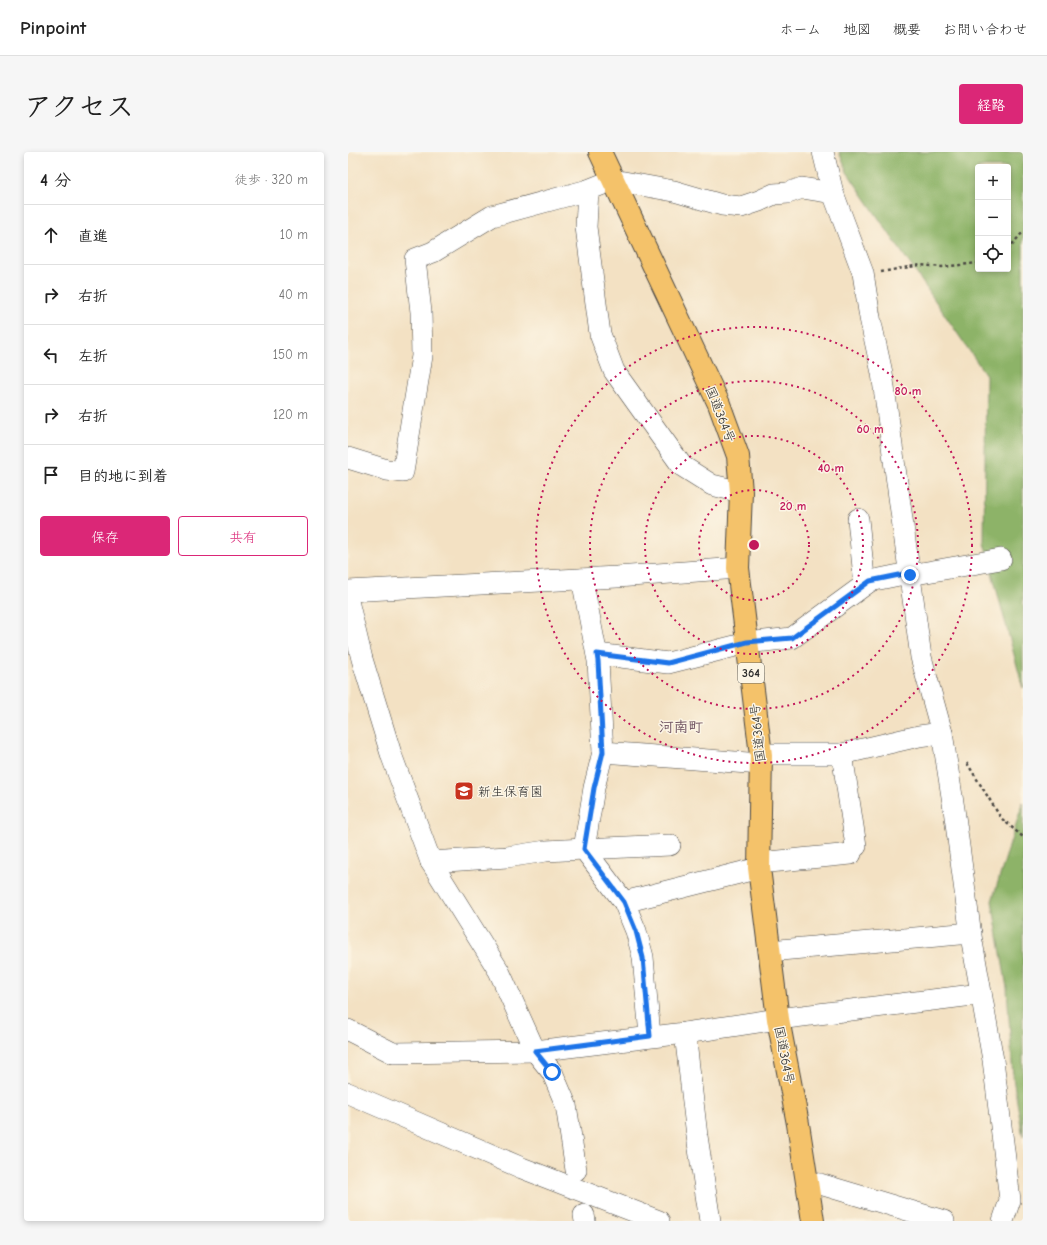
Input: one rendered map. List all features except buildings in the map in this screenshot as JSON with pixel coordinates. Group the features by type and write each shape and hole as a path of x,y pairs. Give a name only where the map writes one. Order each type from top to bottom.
{"highway":[{"name":"国道364号","path":"600,152 719,404 738,456 741,492 738,568 761,760 759,866 778,1019 798,1124 813,1221"}],"street":[{"path":"822,152 833,193 863,273 870,318 882,373 921,657 942,733 971,933 993,1060 1010,1200 1003,1221"},
{"path":"348,458 387,470 403,472 422,356 421,312 415,259 433,252 492,216 588,190 613,180 674,191 722,205 741,208 759,202 774,194 788,193 802,188 833,193"},
{"path":"588,190 586,227 600,334 614,371 682,466 712,485 741,492"},
{"path":"858,519 864,577 866,583"},
{"path":"597,654 668,663 747,642 792,638 870,581 1001,559"},
{"path":"348,591 582,579 738,568"},
{"path":"582,579 598,661 603,752 594,788 584,849 624,902 636,931 643,958 650,1036"},
{"path":"348,601 362,659 392,757 431,862 499,971 535,1051 552,1072 566,1105 576,1170"},
{"path":"603,752 761,760 769,754 842,754 919,736 942,733"},
{"path":"624,902 759,866 853,850 842,754"},
{"path":"431,862 507,857 546,851 670,845"},
{"path":"769,951 971,933"},
{"path":"348,1030 393,1053 535,1051 981,994"},
{"path":"685,1033 697,1136 710,1221"},
{"path":"348,1093 522,1168 660,1221"},
{"path":"807,1182 820,1184 944,1221"}],"path":[{"path":"1011,246 1023,232"},
{"path":"863,273 920,266 942,267 975,263"},
{"path":"966,761 1001,818 1023,837"}],"green space":[{"path":"839,152 1023,152 1023,688 984,543 986,375 847,172"},
{"path":"1023,802 1023,1137 1013,1078 1007,988 992,901"}],"place":[{"name":"新生保育園","path":"464,791"}],"district":[{"name":"河南町","path":"681,727"}],"route":[{"path":"552,1072 535,1051 650,1036 643,958 636,931 624,902 584,849 594,788 603,752 597,654 668,663 747,642 792,638 870,581 909,573 910,575"}]}
